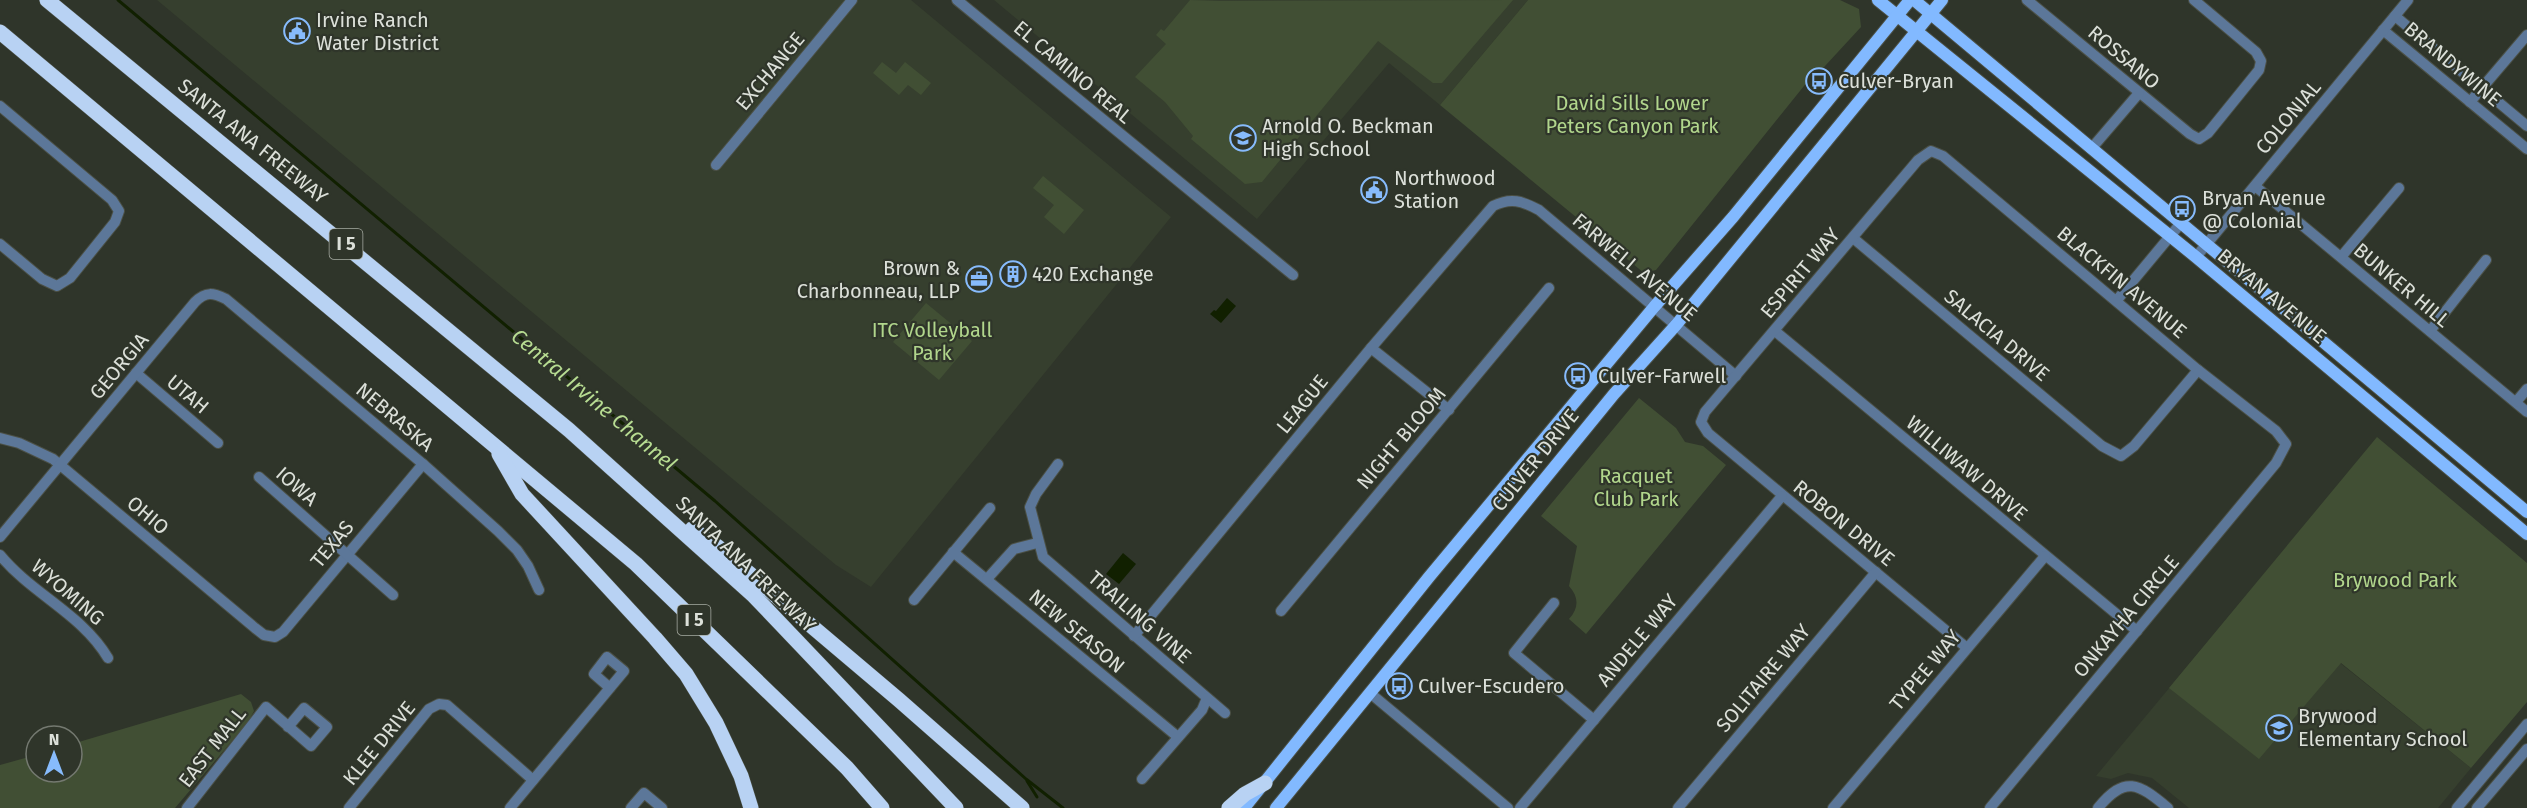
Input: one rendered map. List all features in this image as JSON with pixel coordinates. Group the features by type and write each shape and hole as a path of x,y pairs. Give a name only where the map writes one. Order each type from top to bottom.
{"highway":[{"name":"SANTA ANA FREEWAY","path":"47,0 560,422 754,596 868,718 958,808"},
{"name":"I 5","path":"0,32 636,564 847,768 882,808"},
{"path":"493,444 522,494 656,638 686,674 716,723 741,776 751,808"},
{"path":"641,494 718,547 1022,808"},
{"path":"1229,808 1245,794 1265,783"}],"main road":[{"name":"BRYAN AVENUE","path":"1878,0 2196,257 2527,534"},
{"name":"BRYAN AVENUE","path":"1912,0 2207,243 2527,513"},
{"name":"CULVER DRIVE","path":"1244,808 1429,577 1654,307 1733,218 1912,0"},
{"name":"CULVER DRIVE","path":"1276,808 1614,394 1676,325 1942,0"}],"street":[{"name":"EXCHANGE","path":"716,165 852,0"},
{"name":"EL CAMINO REAL","path":"957,0 1293,275"},
{"name":"ROSSANO","path":"2027,0 2139,93 2199,139 2208,134 2259,70 2261,61 2256,52 2200,2"},
{"name":"COLONIAL","path":"2196,257 2408,0"},
{"name":"BRANDYWINE","path":"2395,16 2527,126"},
{"name":"BRANDYWINE","path":"2383,30 2527,149"},
{"path":"2470,102 2527,35"},
{"path":"2091,149 2139,93"},
{"path":"0,106 112,200 118,211 115,222 76,270 64,284 57,286 42,279 0,244"},
{"name":"ESPIRIT WAY","path":"1701,422 1705,412 1918,160 1931,151"},
{"name":"BLACKFIN AVENUE","path":"1931,151 1943,156 2198,370 2276,431 2286,444"},
{"name":"BUNKER HILL","path":"2255,186 2527,412"},
{"path":"2341,257 2399,188"},
{"name":"FARWELL AVENUE","path":"1504,201 1521,201 1539,210 1736,376"},
{"name":"LEAGUE","path":"1134,636 1371,348 1493,206 1504,201"},
{"path":"2117,300 2181,222"},
{"name":"SALACIA DRIVE","path":"1853,238 2102,446 2121,456 2134,446 2198,370"},
{"path":"2430,331 2486,260"},
{"name":"NIGHT BLOOM","path":"1281,611 1549,288"},
{"name":"GEORGIA","path":"60,464 195,302 207,293"},
{"name":"NEBRASKA","path":"207,293 226,299 423,464 517,550 528,566 539,590"},
{"name":"WILLIWAW DRIVE","path":"1775,331 2137,631"},
{"path":"1371,348 1449,410"},
{"name":"UTAH","path":"136,374 218,443"},
{"path":"2516,402 2527,389"},
{"name":"ROBON DRIVE","path":"1701,422 1708,433 1782,496 1967,648"},
{"name":"OHIO","path":"0,438 32,447 60,464 264,635"},
{"name":"ONKAYHA CIRCLE","path":"1990,808 2276,463 2286,444"},
{"path":"0,537 60,464"},
{"name":"TEXAS","path":"264,635 275,637 283,632 423,464"},
{"name":"TRAILING VINE","path":"1058,464 1036,494 1030,507 1037,543 1043,557 1225,713"},
{"name":"IOWA","path":"259,477 393,594"},
{"name":"ANDELE WAY","path":"1520,808 1782,496"},
{"path":"914,600 990,508"},
{"path":"987,579 1014,549 1037,543"},
{"name":"NEW SEASON","path":"953,552 1178,738"},
{"name":"WYOMING","path":"0,555 75,618 101,646 108,658"},
{"name":"TYPEE WAY","path":"1833,808 2045,556"},
{"name":"SOLITAIRE WAY","path":"1678,808 1876,572"},
{"path":"1554,603 1514,653 1594,720"},
{"path":"510,808 610,688"},
{"path":"1370,693 1508,808"},
{"path":"1142,779 1202,710 1207,698"},
{"name":"KLEE DRIVE","path":"350,808 429,709 439,704 447,705 533,780"},
{"name":"EAST MALL","path":"189,807 266,707 288,727"},
{"path":"2457,808 2527,724"},
{"path":"2477,808 2527,749"},
{"path":"2098,808 2109,794 2127,785 2138,786 2148,791 2168,808"},
{"path":"631,808 644,793 662,808"}],"shaded area":[{"path":"157,0 911,0 1171,217 871,587 836,565"},
{"name":"Arnold O. Beckman High School","path":"994,0 1528,0 1440,105 1389,63 1257,219"},
{"path":"1227,298 1236,306 1221,323 1210,314 1216,311"},
{"path":"1123,553 1136,564 1119,584 1106,574"},
{"name":"Brywood Elementary School","path":"2250,591 2471,768 2438,808 2189,808 2152,778 2128,773 2111,779 2096,776"}],"green space":[{"name":"Arnold O. Beckman High School","path":"1190,0 1513,0 1442,83 1433,83 1378,41 1262,182 1245,184 1191,139 1193,136 1165,102 1135,77 1166,44 1156,35 1161,29 1164,31"},
{"name":"David Sills Lower Peters Canyon Park","path":"1528,0 1840,0 1859,9 1861,27 1813,79 1808,81 1656,270 1644,273 1440,105"},
{"path":"882,62 896,73 905,62 931,83 921,95 908,85 899,95 873,73"},
{"path":"1043,176 1084,210 1064,234 1044,217 1054,205 1033,188"},
{"name":"ITC Volleyball Park","path":"926,303 972,341 939,380 893,342"},
{"name":"Racquet Club Park","path":"1639,398 1676,428 1685,442 1703,446 1726,465 1586,634 1569,619 1576,607 1575,594 1569,586 1577,546 1541,516"},
{"name":"Brywood Park","path":"2377,437 2527,563 2527,702 2471,768 2341,663 2259,759 2169,688"},
{"path":"241,694 251,702 254,711 248,722 175,808 0,808 0,765 24,758 24,784 84,784 84,740"}],"waterway":[{"name":"Central Irvine Channel","path":"118,0 715,501 1026,779 1063,808"},
{"path":"1027,781 1037,797"}],"place":[{"name":"Irvine Ranch Water District","path":"297,31"},
{"name":"Culver-Bryan","path":"1819,81"},
{"name":"Arnold O. Beckman High School","path":"1243,138"},
{"name":"Northwood Station","path":"1374,190"},
{"name":"Bryan Avenue @ Colonial","path":"2182,209"},
{"name":"420 Exchange","path":"1013,274"},
{"name":"Brown & Charbonneau, LLP","path":"979,279"},
{"name":"Culver-Farwell","path":"1578,376"},
{"name":"Culver-Escudero","path":"1399,686"},
{"name":"Brywood Elementary School","path":"2279,728"}]}
